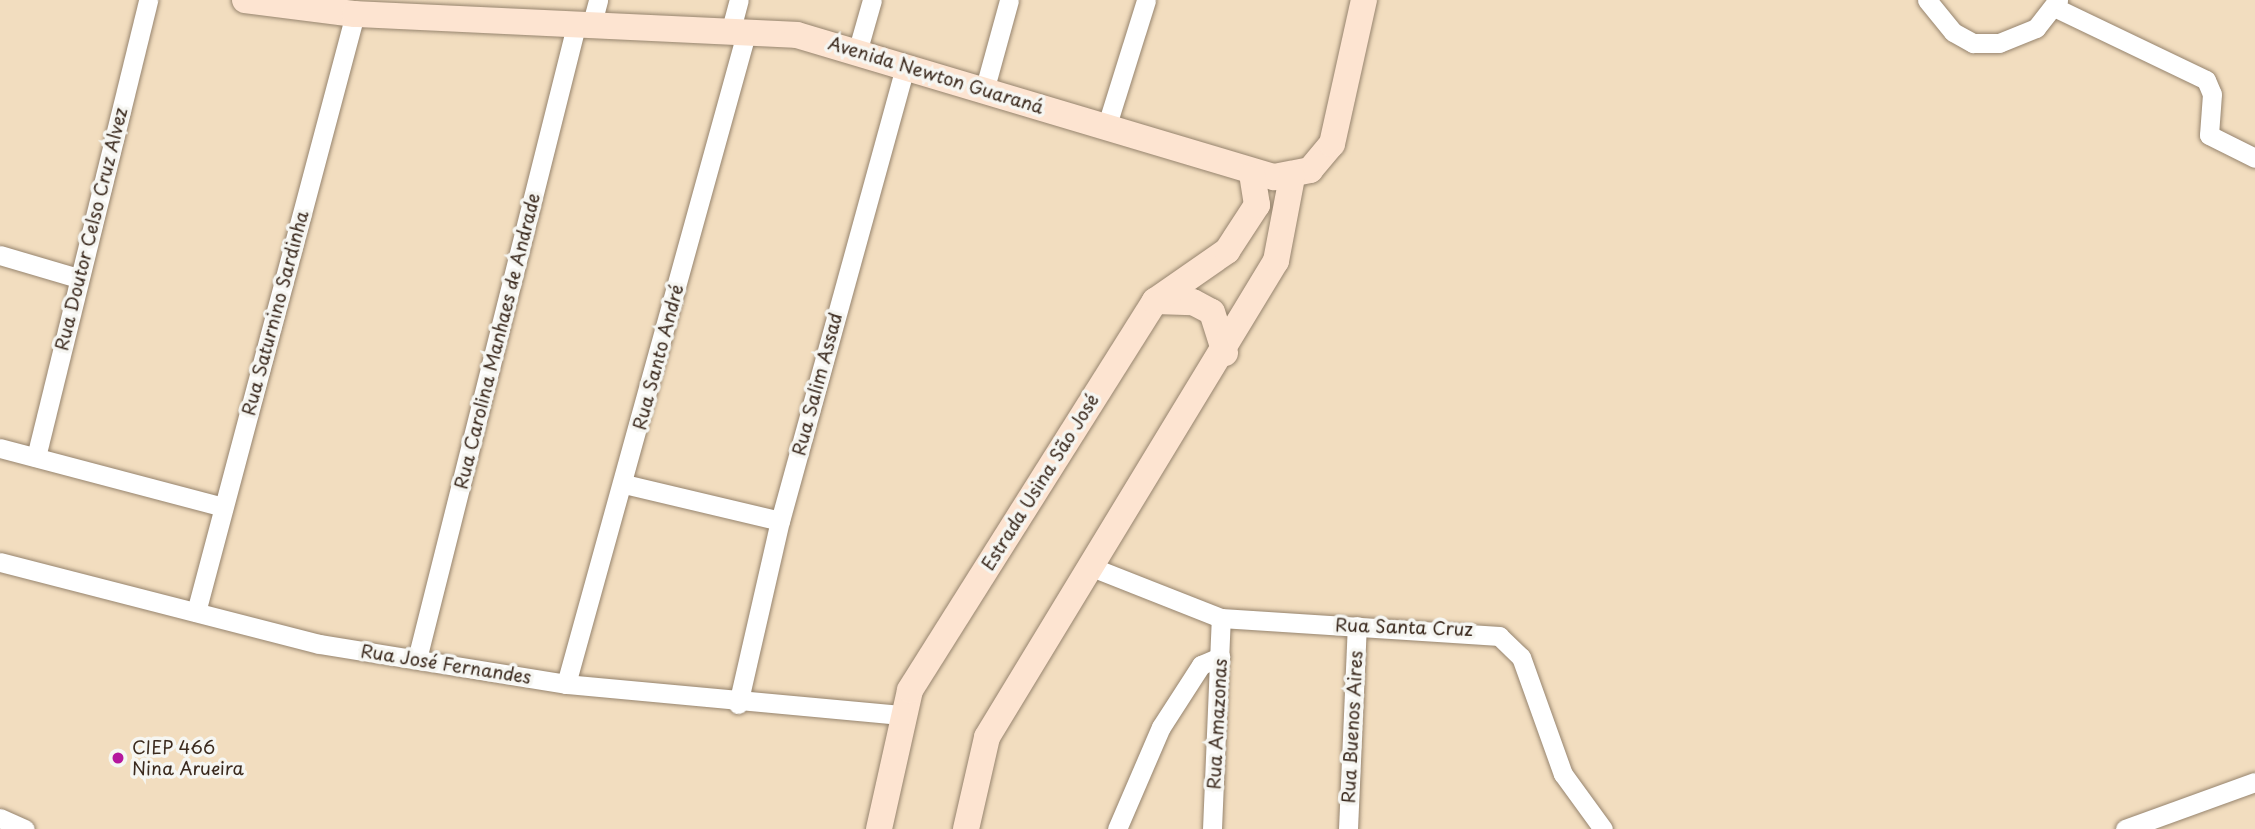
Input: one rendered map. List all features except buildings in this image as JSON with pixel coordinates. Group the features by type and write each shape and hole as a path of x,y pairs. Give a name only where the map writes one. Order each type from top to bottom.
{"main road":[{"name":"Avenida Newton Guaraná","path":"245,0 299,4 355,14 454,10 589,15 739,29 858,49 1252,174 1292,177"},
{"path":"966,829 987,737 1225,353 1276,261 1292,177 1322,160 1332,144 1364,0"},
{"name":"Estrada Usina São José","path":"879,829 900,715 909,690 1155,301 1227,251 1257,205 1252,174"},
{"path":"1155,301 1193,302 1212,312 1225,353"}],"street":[{"name":"Rua Doutor Celso Cruz Alvez","path":"36,457 148,0"},
{"name":"Rua Santo André","path":"566,684 624,484 739,29 739,0"},
{"path":"858,49 872,0"},
{"path":"984,91 1009,0"},
{"path":"1106,128 1146,0"},
{"path":"1927,0 1953,32 1973,43 1999,43 2024,33 2057,4 2206,80 2212,94 2209,135 2255,158"},
{"name":"Rua Saturnino Sardinha","path":"196,612 355,14"},
{"name":"Rua Carolina Manhaes de Andrade","path":"417,659 589,15"},
{"name":"Rua Salim Assad","path":"738,704 780,521 905,66"},
{"path":"0,255 78,278"},
{"path":"0,448 223,507"},
{"path":"624,484 780,521"},
{"name":"Rua José Fernandes","path":"0,562 319,644 566,684 738,704 900,715"},
{"name":"Rua Santa Cruz","path":"1094,568 1221,618 1481,630 1507,641 1525,666 1563,774 1603,829"},
{"name":"Rua Amazonas","path":"1212,829 1221,618"},
{"name":"Rua Buenos Aires","path":"1348,829 1357,626"},
{"path":"1117,829 1161,727 1201,666 1220,657"},
{"path":"2125,829 2172,821 2255,782"},
{"path":"0,818 24,829"}],"place":[{"name":"CIEP 466 Nina Arueira","path":"118,758"}]}
